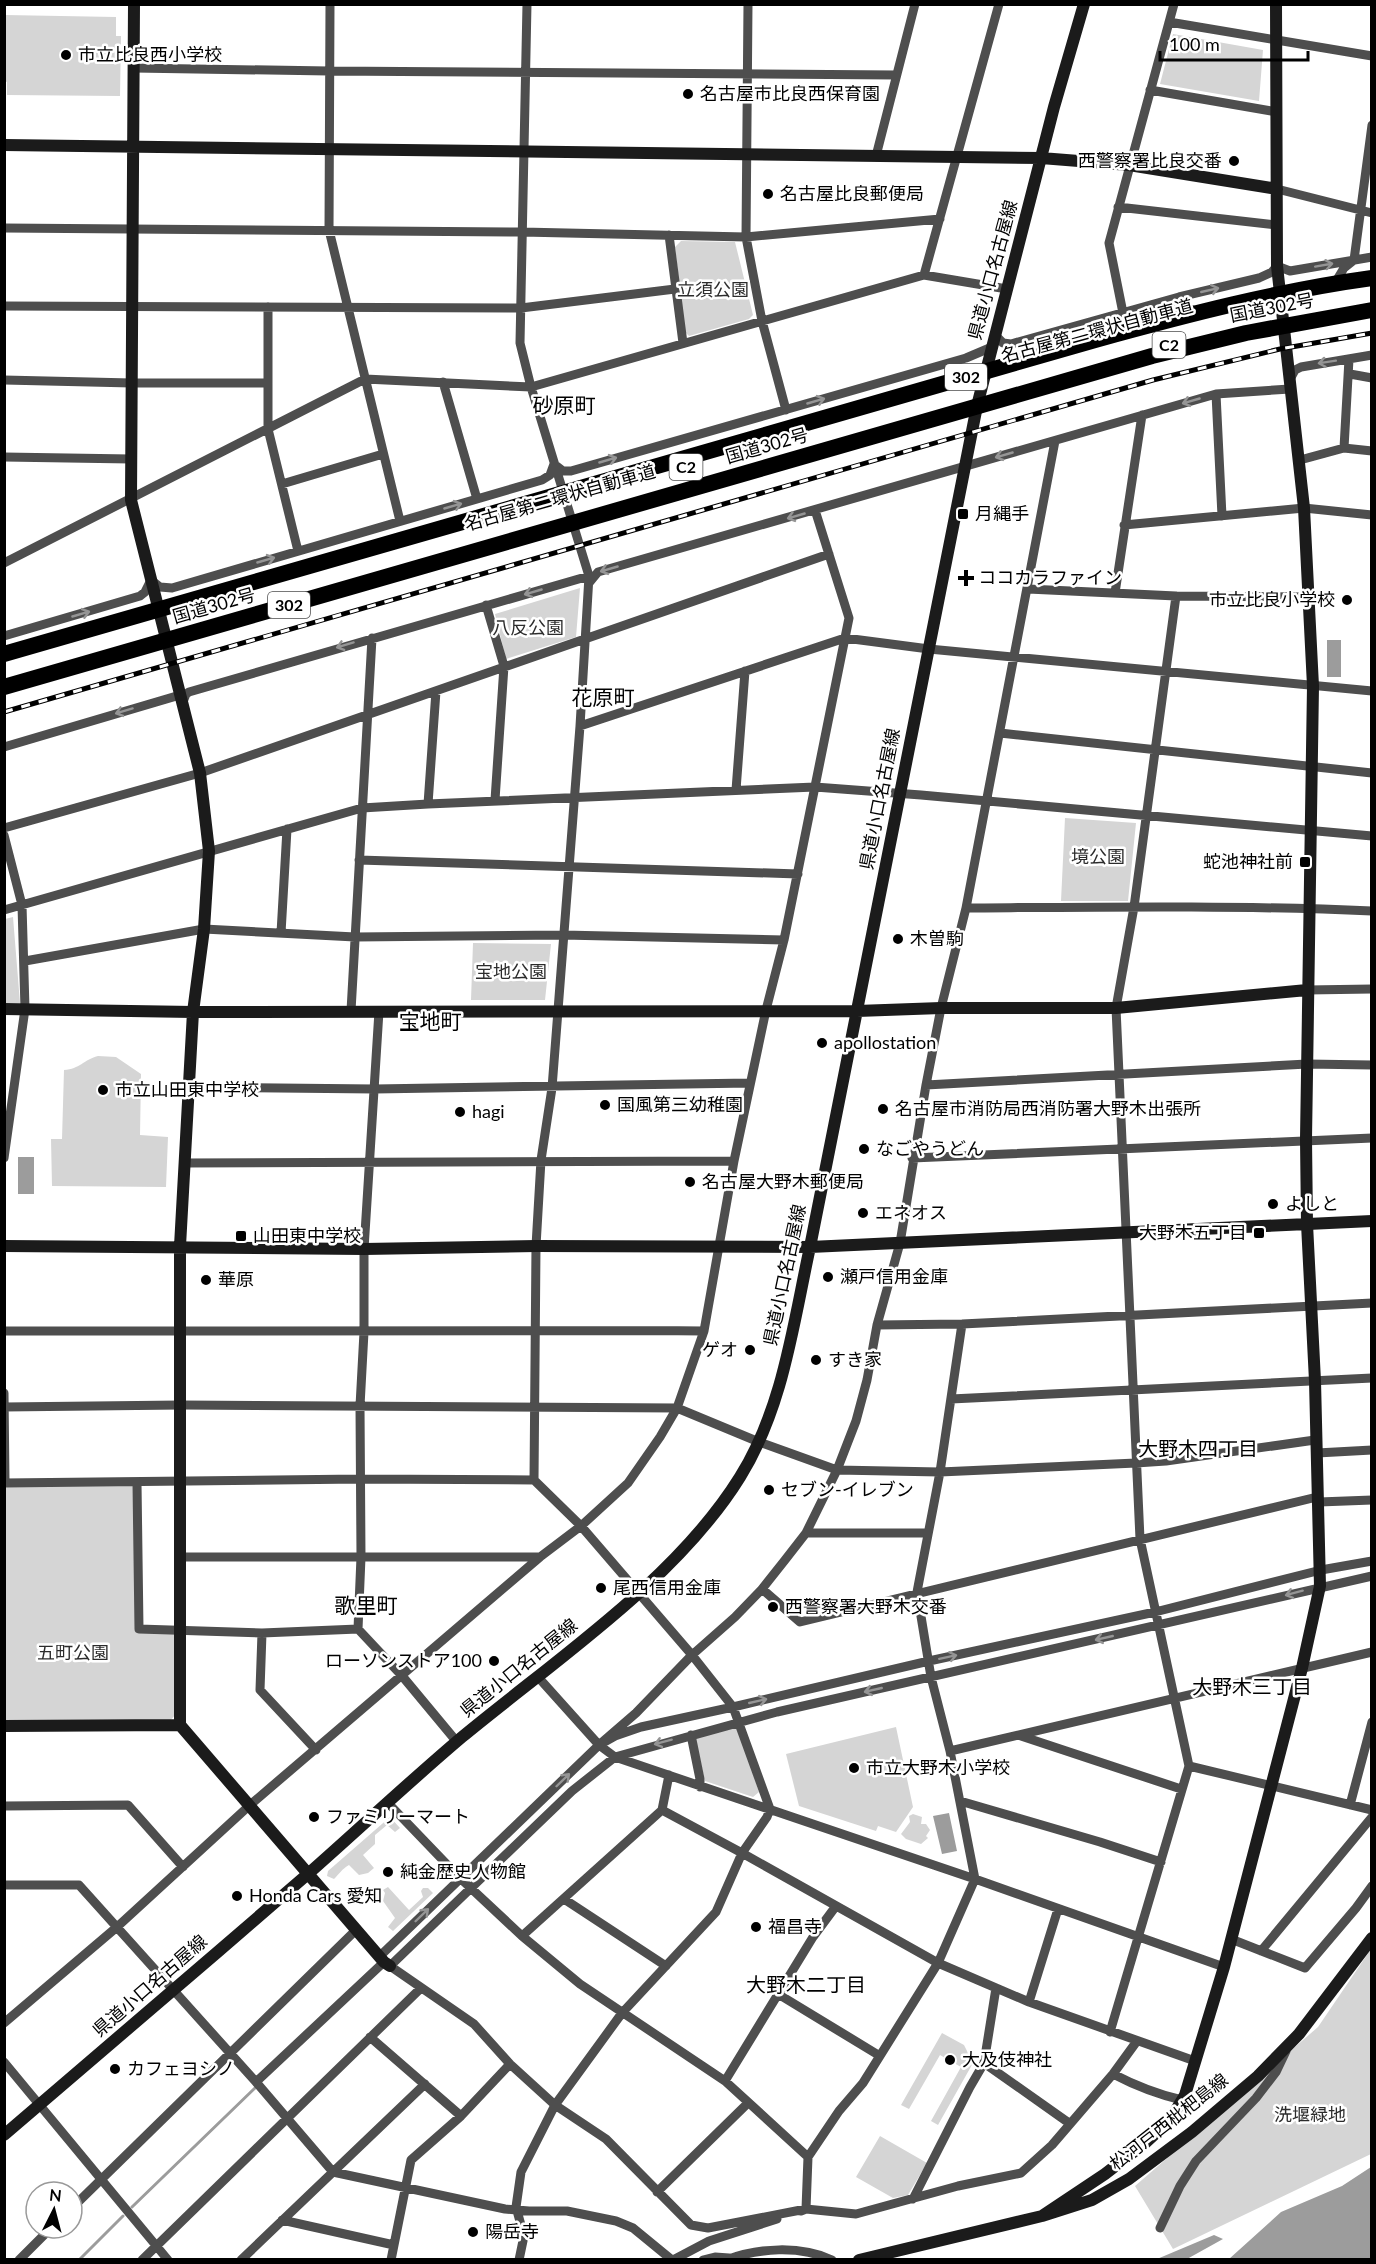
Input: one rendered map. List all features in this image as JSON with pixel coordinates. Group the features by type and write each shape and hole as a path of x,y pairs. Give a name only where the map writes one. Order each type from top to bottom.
{"highway":[{"name":"国道302号","path":"4,654 1198,312 1371,277"},
{"path":"1298,302 1371,277"},
{"name":"名古屋第二環状自動車道","path":"4,662 1100,350 1241,313 1371,289"},
{"name":"名古屋第二環状自動車道","path":"4,678 936,408 1230,329 1371,303"},
{"name":"国道302号","path":"4,687 1152,356 1283,325 1371,310"},
{"path":"290,604 349,595 776,471 868,438 936,408"}],"street":[{"path":"134,4 131,500 200,773 209,851 204,928 193,1012 180,1246 180,1725 385,1961 474,2024 510,2064 555,2105 606,2139 691,2225 708,2228 806,2209 856,2214 1021,2173 1052,2145 1113,2074 1137,2041"},
{"path":"330,4 329,230 400,521"},
{"path":"526,4 520,343 589,579 587,637 552,1088 541,1160 536,1246 534,1480"},
{"path":"748,4 746,237 762,321 786,410"},
{"path":"876,156 915,4"},
{"path":"924,275 999,4"},
{"name":"県道小口名古屋線","path":"4,2135 308,1874 457,1742 639,1592 683,1550 714,1515 759,1442 783,1374 810,1247 977,406 1054,107 1084,4"},
{"path":"1123,313 1109,243 1174,4"},
{"path":"1042,2216 1106,2174 1145,2143 1170,2120 1182,2100 1224,1967 1302,1668 1320,1586 1306,1139 1313,686 1310,597 1300,460 1277,266 1276,4"},
{"path":"1169,21 1371,56"},
{"path":"134,68 896,75"},
{"path":"1150,90 1277,112"},
{"path":"1335,283 1344,268 1354,260 1371,125"},
{"path":"4,145 1041,158 1129,165 1277,189 1371,213"},
{"path":"1118,207 1276,225"},
{"path":"4,228 522,232 746,237 940,219"},
{"path":"669,236 683,343"},
{"path":"1277,266 1290,271 1371,257"},
{"path":"554,464 567,472 966,358 993,341 1011,344 1164,301 1259,279 1272,272 1277,266"},
{"path":"4,563 365,379 531,387 924,275 1007,289"},
{"path":"4,306 521,308 675,289"},
{"path":"1164,301 1198,312"},
{"path":"268,307 268,429 298,551"},
{"path":"1053,352 1072,327"},
{"path":"1290,385 1293,373 1301,366 1371,355"},
{"path":"1344,448 1350,374 1349,359"},
{"path":"1350,374 1371,378"},
{"path":"4,380 268,383"},
{"path":"443,382 477,499"},
{"path":"4,747 181,700 189,692 486,605 589,579 598,573 1216,394 1290,385"},
{"path":"1216,394 1222,516"},
{"path":"1115,593 1142,415"},
{"path":"385,1961 460,1878 599,1745 636,1713 692,1655 735,1617 762,1589 806,1533 837,1470 856,1421 867,1380 877,1324 900,1243 912,1158 926,1085 941,1008 966,908 1055,441"},
{"path":"1300,460 1344,448 1371,451"},
{"path":"616,478 634,453"},
{"path":"282,484 383,454"},
{"path":"4,457 131,459"},
{"path":"151,580 160,587 172,588 547,478 554,464"},
{"path":"1124,525 1304,508 1371,515"},
{"path":"4,2023 117,1927 250,1805 403,1677 540,1557 581,1526 628,1483 677,1408 704,1330 734,1161 798,874 849,618 815,510"},
{"path":"420,515 432,516 452,525"},
{"path":"4,828 200,773 829,554"},
{"path":"213,593 227,571"},
{"path":"4,636 140,596 145,592 151,580"},
{"path":"1028,590 1176,596 1310,597"},
{"path":"1110,2032 1189,1766 1140,1539 1116,1008 1134,907 1176,596"},
{"path":"486,605 504,666 495,800"},
{"path":"52,622 78,632"},
{"path":"351,1011 372,638"},
{"path":"580,726 845,638 929,649 1371,691"},
{"path":"736,790 745,671"},
{"path":"428,804 436,691"},
{"path":"1000,733 1371,773"},
{"path":"4,910 362,808 495,800 815,787 1371,836"},
{"path":"281,933 287,829"},
{"path":"4,835 22,905 25,962 25,1009 4,1158"},
{"path":"359,860 798,874"},
{"path":"966,908 1309,908 1371,912"},
{"path":"25,962 204,928 355,937 563,935 784,940"},
{"path":"4,1009 193,1012 857,1011 941,1008 1116,1008 1307,990 1371,989"},
{"path":"379,1011 364,1249 364,1332 360,1406 361,1557 358,1629 403,1677 457,1742"},
{"path":"926,1085 1307,1064 1371,1065"},
{"path":"188,1087 552,1088 750,1083"},
{"path":"4,1086 15,1086"},
{"path":"912,1158 1306,1139 1371,1138"},
{"path":"184,1163 734,1161"},
{"path":"4,1246 364,1249 536,1246 810,1247 1371,1221"},
{"path":"877,1324 962,1324 1371,1303"},
{"path":"806,2209 808,2157 839,2110 863,2083 938,1964 975,1879 950,1751 931,1677 917,1592 940,1472 962,1324"},
{"path":"4,1330 180,1333 704,1330"},
{"path":"951,1399 1371,1378"},
{"path":"4,1393 5,1484 360,1479 534,1480 581,1526 639,1592 733,1707 770,1809 767,1817 742,1852 716,1912 622,2013 555,2105 521,2172 517,2210 524,2236 519,2259"},
{"path":"5,1407 181,1405 677,1408 759,1442 837,1470 940,1472 1136,1463 1316,1447 1371,1450"},
{"path":"137,1483 139,1629 262,1633 358,1629"},
{"path":"762,1589 801,1622 917,1592 1318,1499 1371,1500"},
{"path":"806,1533 928,1533"},
{"path":"181,1557 540,1557"},
{"path":"599,1745 615,1736 641,1727 1155,1612 1321,1570 1371,1561"},
{"path":"256,2082 385,1961 471,1888 572,1791 615,1757 738,1721 1371,1576"},
{"path":"262,1633 260,1690 316,1750"},
{"path":"950,1751 1371,1652"},
{"path":"538,1677 599,1745 615,1757 975,1879 1224,1967"},
{"path":"1350,1805 1371,1722"},
{"path":"4,1726 180,1725"},
{"path":"691,1735 700,1787"},
{"path":"1018,1735 1181,1789"},
{"path":"1189,1766 1371,1810"},
{"path":"522,1936 662,1810 669,1775"},
{"path":"960,1801 1161,1862"},
{"path":"388,1803 460,1878 522,1936 579,1984 725,2081 808,2157"},
{"path":"4,1806 128,1805 183,1868"},
{"path":"662,1810 742,1852 938,1964 1029,2002 1195,2061"},
{"path":"1261,1951 1371,1817"},
{"path":"4,1885 79,1885 256,2082 333,2172 517,2210 567,2211 616,2221 633,2228 673,2259 709,2241 806,2209"},
{"path":"1231,1939 1305,1968 1356,1908 1371,1886"},
{"path":"564,1899 666,1966"},
{"path":"725,2081 813,1937 836,1906"},
{"path":"1029,2002 1058,1909"},
{"path":"84,2196 357,1929"},
{"name":"松河戸西枇杷島線","path":"859,2259 1042,2216 1092,2200 1129,2179 1200,2125 1258,2076 1289,2044 1371,1938"},
{"path":"142,2259 421,1988"},
{"path":"913,2199 984,2063 996,1988"},
{"path":"778,1994 880,2056"},
{"path":"370,2037 461,2116"},
{"path":"1160,2228 1180,2186 1196,2161 1256,2098 1276,2072 1289,2044"},
{"path":"4,2062 168,2259"},
{"path":"984,2063 1069,2123"},
{"path":"391,2259 411,2160 461,2116 510,2064"},
{"path":"1113,2074 1148,2091 1182,2100"},
{"path":"241,2259 425,2084"},
{"path":"657,2192 748,2103"},
{"path":"282,2220 394,2244"},
{"path":"19,2259 39,2240"},
{"path":"703,2259 727,2259 759,2251 779,2250 819,2253 832,2259"}],"green space":[{"name":"市立比良西小学校","path":"5,15 116,17 116,36 121,36 120,96 7,95 7,82 4,81"},
{"path":"1173,34 1263,50 1259,101 1160,84"},
{"name":"立須公園","path":"681,241 735,242 753,315 749,319 689,336 685,332 675,247"},
{"name":"八反公園","path":"580,588 576,637 506,659 495,614"},
{"name":"境公園","path":"1065,818 1136,823 1128,901 1061,901"},
{"path":"13,917 20,1003 5,1003 5,919"},
{"name":"宝地公園","path":"473,943 551,944 545,1000 471,1000"},
{"path":"98,1056 116,1057 141,1074 140,1135 168,1137 166,1187 52,1186 51,1139 62,1139 64,1070 74,1068"},
{"name":"五町公園","path":"134,1485 138,1632 175,1635 176,1714 169,1722 5,1722 4,1486"},
{"path":"737,1725 759,1792 753,1797 705,1781 695,1737"},
{"path":"896,1727 913,1807 896,1832 878,1826 876,1831 799,1806 786,1754"},
{"path":"913,1814 922,1817 921,1824 926,1824 930,1830 926,1836 928,1838 921,1844 906,1839 901,1834 910,1822 909,1816"},
{"path":"390,1817 400,1828 395,1832 387,1825 375,1835 375,1844 363,1855 374,1868 368,1873 359,1875 349,1865 334,1879 327,1876 328,1871"},
{"path":"388,1887 409,1910 423,1897 421,1891 423,1888 428,1888 433,1893 393,1931 388,1927 395,1918 383,1901 385,1893 383,1890"},
{"name":"洗堰緑地","path":"1371,1949 1371,2154 1173,2249 1135,2186 1318,2027"},
{"path":"942,2033 964,2045 973,2063 938,2125 931,2121 961,2067 940,2055 909,2109 901,2105"},
{"path":"880,2136 927,2163 908,2195 893,2198 856,2177"}],"shaded area":[{"path":"1327,640 1341,640 1341,677 1327,677"},
{"path":"18,1157 34,1157 34,1194 18,1194"},
{"path":"949,1813 957,1851 942,1854 933,1816"},
{"path":"1371,2167 1371,2259 1229,2259 1281,2212 1342,2186"},
{"path":"1214,2235 1223,2239 1187,2259 1157,2259"}],"waterway":[{"path":"132,2207 255,2088"},
{"path":"79,2260 123,2216"}],"railway":[{"path":"4,712 1153,380 1280,349 1372,333"}],"place":[{"name":"市立比良西小学校","path":"66,55"},
{"name":"名古屋市比良西保育園","path":"688,94"},
{"name":"西警察署比良交番","path":"1234,161"},
{"name":"名古屋比良郵便局","path":"768,194"},
{"name":"月縄手","path":"963,514"},
{"name":"ココカラファイン","path":"966,578"},
{"name":"市立比良小学校","path":"1347,600"},
{"name":"蛇池神社前","path":"1305,862"},
{"name":"木曽駒","path":"898,939"},
{"name":"apollostation","path":"822,1043"},
{"name":"市立山田東中学校","path":"103,1090"},
{"name":"国風第三幼稚園","path":"605,1105"},
{"name":"名古屋市消防局西消防署大野木出張所","path":"883,1109"},
{"name":"hagi","path":"460,1112"},
{"name":"なごやうどん","path":"864,1149"},
{"name":"名古屋大野木郵便局","path":"690,1182"},
{"name":"よしと","path":"1273,1204"},
{"name":"エネオス","path":"863,1213"},
{"name":"大野木五丁目","path":"1259,1233"},
{"name":"山田東中学校","path":"241,1236"},
{"name":"瀬戸信用金庫","path":"828,1277"},
{"name":"華原","path":"206,1280"},
{"name":"ゲオ","path":"750,1350"},
{"name":"すき家","path":"816,1360"},
{"name":"セブン-イレブン","path":"769,1490"},
{"name":"尾西信用金庫","path":"601,1588"},
{"name":"西警察署大野木交番","path":"773,1607"},
{"name":"ローソンストア100","path":"494,1661"},
{"name":"市立大野木小学校","path":"854,1768"},
{"name":"ファミリーマート","path":"314,1817"},
{"name":"純金歴史人物館","path":"388,1872"},
{"name":"Honda Cars 愛知","path":"237,1896"},
{"name":"福昌寺","path":"756,1927"},
{"name":"大及伎神社","path":"950,2060"},
{"name":"カフェヨシノ","path":"115,2069"},
{"name":"陽岳寺","path":"473,2232"}],"district":[{"name":"砂原町","path":"564,406"},
{"name":"花原町","path":"603,698"},
{"name":"宝地町","path":"430,1022"},
{"name":"大野木四丁目","path":"1198,1449"},
{"name":"歌里町","path":"366,1606"},
{"name":"大野木三丁目","path":"1252,1687"},
{"name":"大野木二丁目","path":"806,1985"}]}
